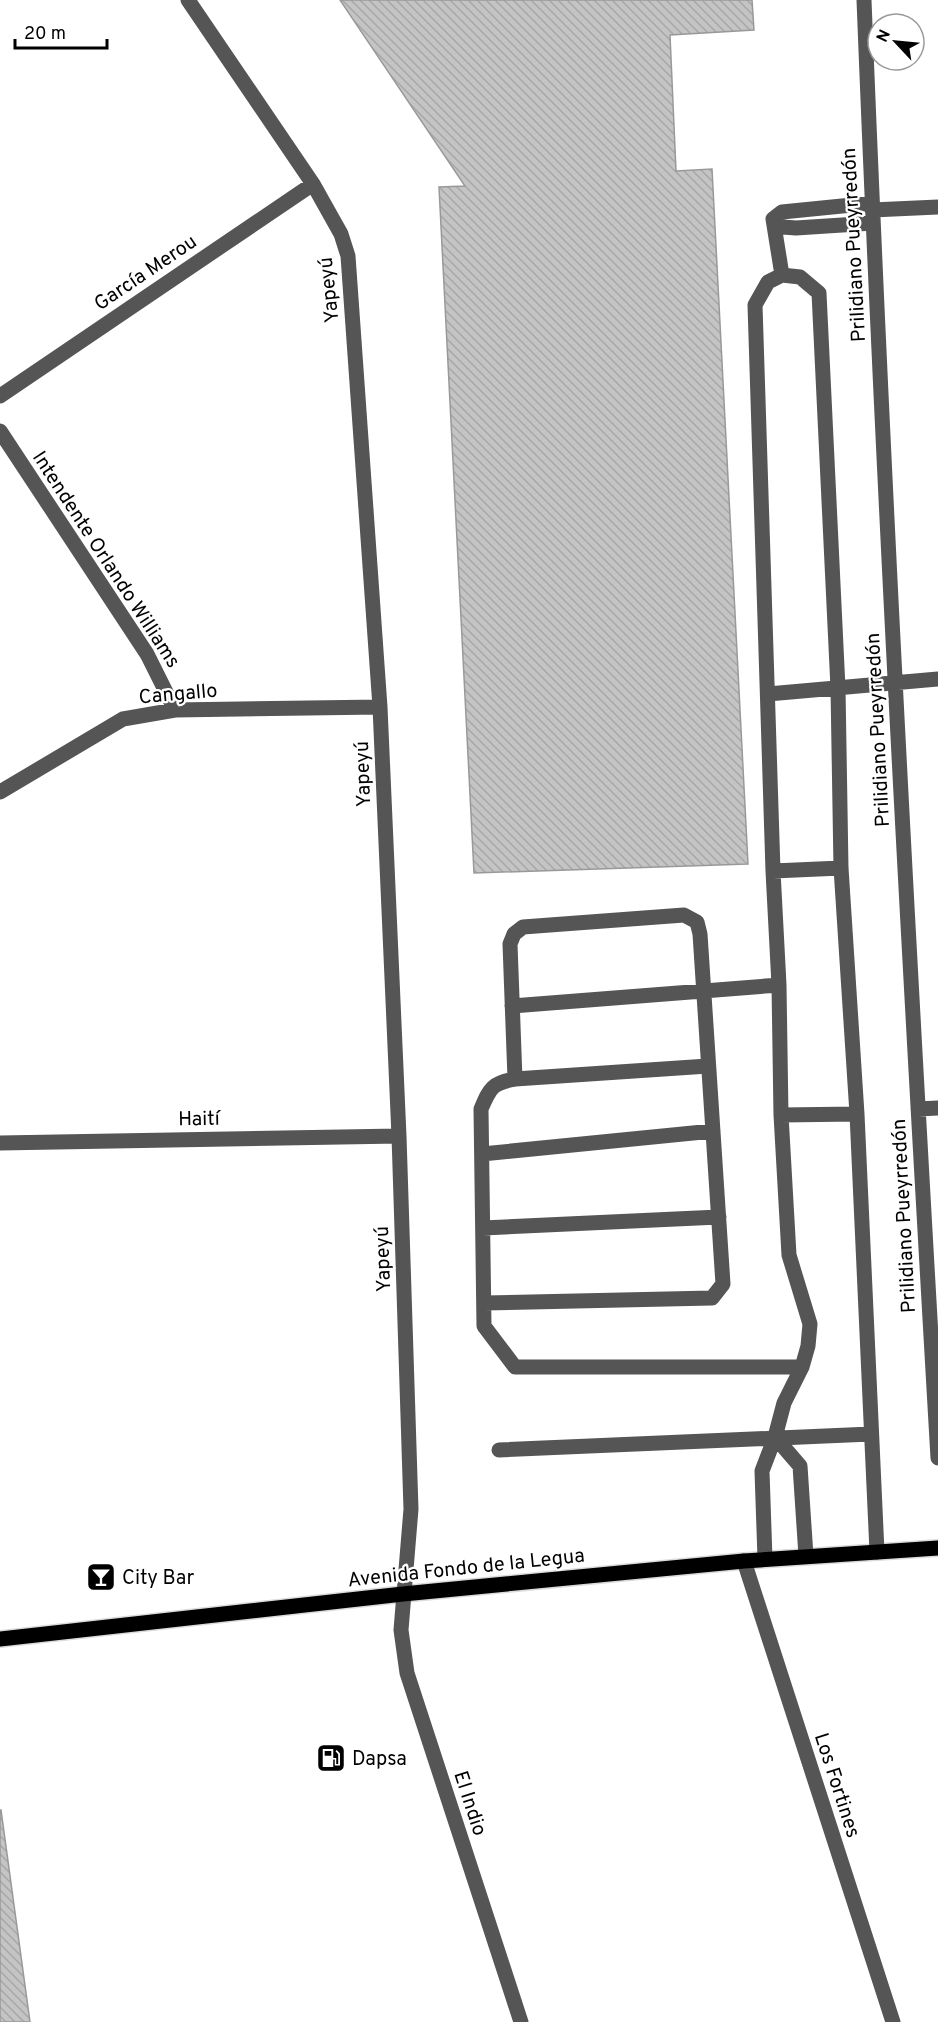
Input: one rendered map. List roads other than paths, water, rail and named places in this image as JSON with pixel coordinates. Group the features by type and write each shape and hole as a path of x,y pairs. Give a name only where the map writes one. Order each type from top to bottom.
{"main road":[{"name":"Avenida Fondo de la Legua","path":"0,1639 404,1594 744,1561 938,1548"}],"street":[{"name":"Yapeyú","path":"188,0 313,184 341,234 348,256 380,707 399,1136 411,1509 404,1594"},
{"name":"Prilidiano Pueyrredón","path":"864,0 872,212 938,1458"},
{"name":"García Merou","path":"0,396 313,184"},
{"path":"782,275 773,219 782,212 872,212 938,207"},
{"path":"765,1559 762,1471 775,1437 784,1403 802,1367 808,1346 810,1324 789,1255 781,1115 779,985 773,871 755,305 768,282 782,275 800,278 819,293 838,688 841,868 857,1114 877,1552"},
{"name":"Intendente Orlando Williams","path":"0,431 147,654 175,710"},
{"path":"768,694 938,679"},
{"name":"Cangallo","path":"0,792 123,719 175,710 380,707"},
{"path":"773,871 841,868"},
{"path":"484,1303 712,1298 723,1284 700,934 697,922 684,915 523,927 514,934 510,944 515,1079"},
{"path":"512,1006 779,985"},
{"path":"708,1066 515,1079 499,1082 488,1093 481,1109 484,1326 515,1367 802,1367"},
{"path":"918,1109 938,1108"},
{"path":"781,1115 857,1114"},
{"path":"482,1155 713,1131"},
{"name":"Haití","path":"0,1143 399,1136"},
{"path":"483,1228 719,1217"},
{"path":"499,1450 872,1434"},
{"path":"775,1437 800,1466 806,1556"},
{"name":"Los Fortines","path":"744,1561 893,2022"},
{"name":"El Indio","path":"404,1594 401,1630 407,1673 521,2022"}],"place":[{"name":"City Bar","path":"101,1577"},
{"name":"Dapsa","path":"331,1758"}]}
